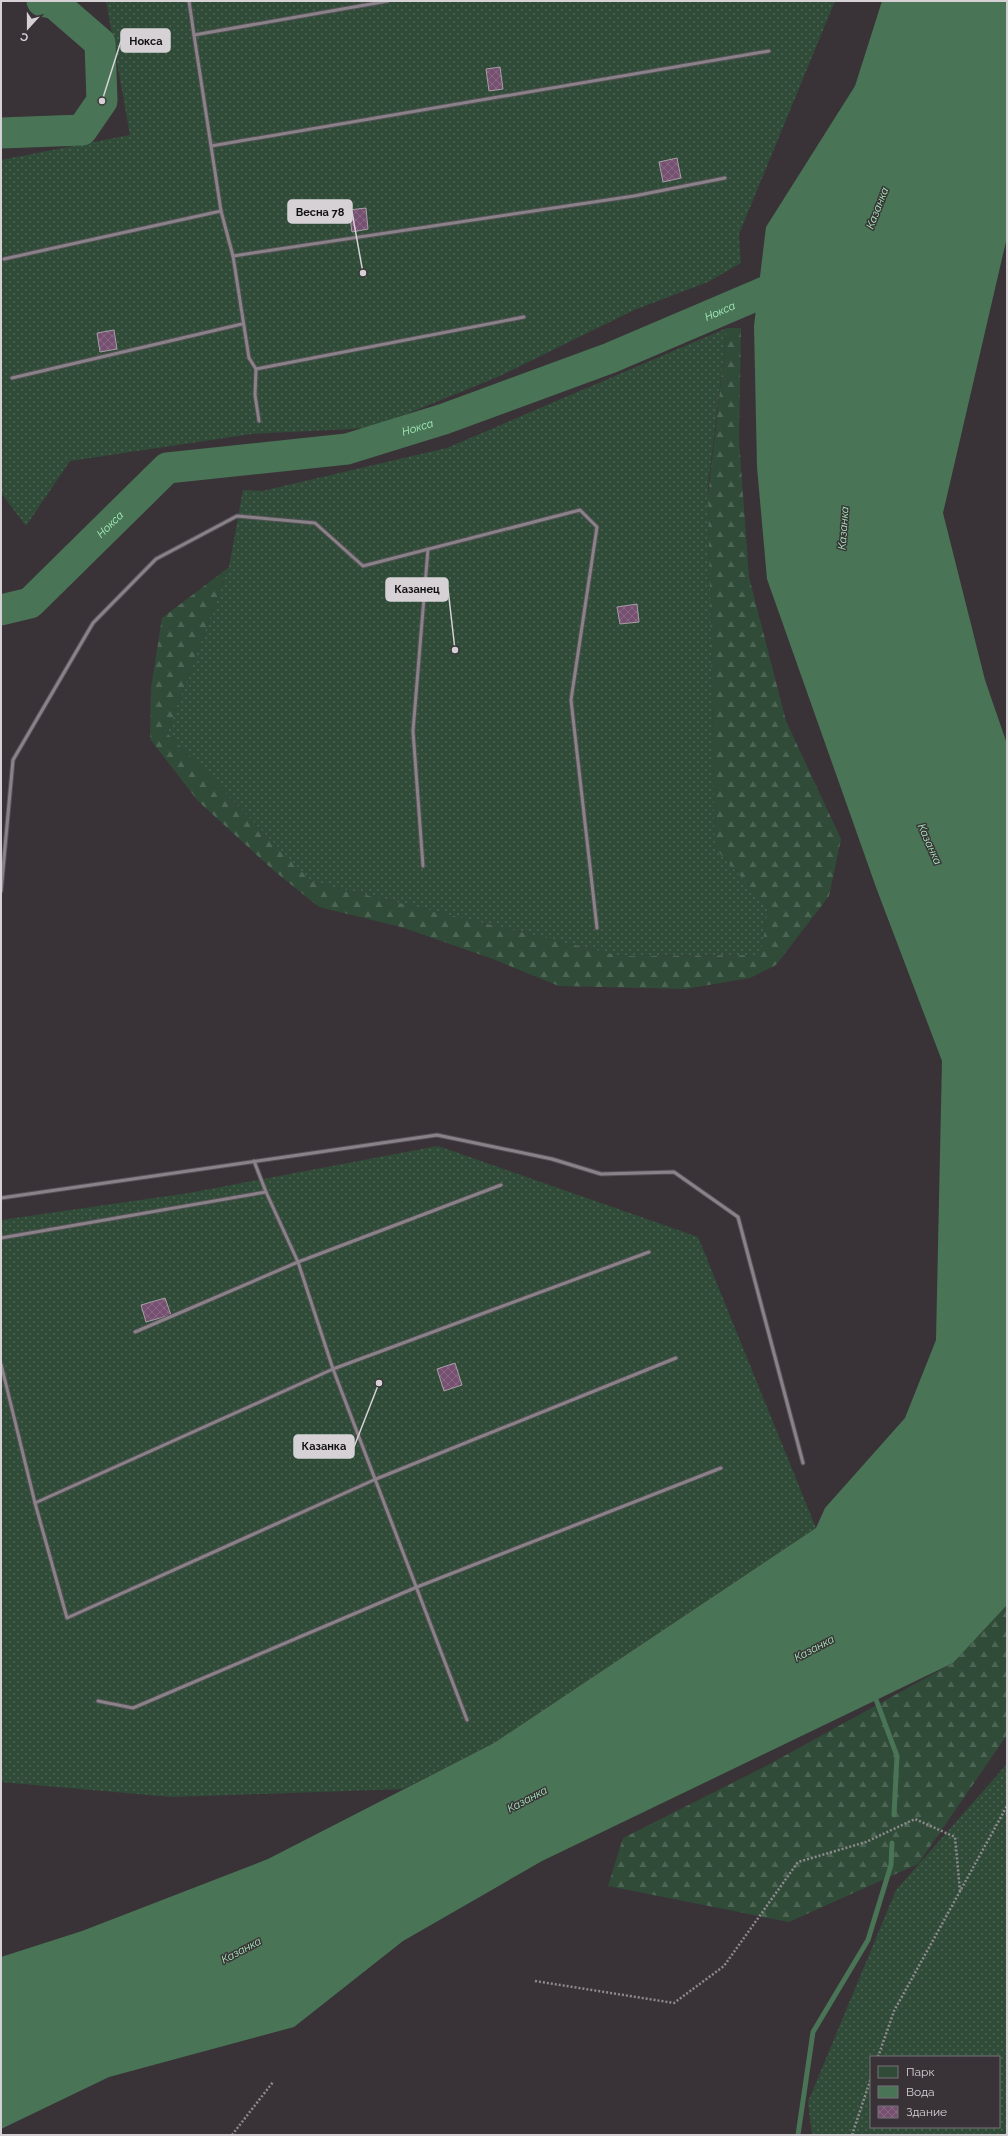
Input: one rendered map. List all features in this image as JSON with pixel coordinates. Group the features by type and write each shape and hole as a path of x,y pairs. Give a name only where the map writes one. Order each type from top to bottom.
{"lane":[{"path":"189,1 221,211 233,256 242,324 249,358 256,369 256,395 259,421"},
{"path":"194,35 388,1"},
{"path":"210,146 769,51"},
{"path":"233,256 634,196 725,178"},
{"path":"4,259 221,211"},
{"path":"256,369 524,317"},
{"path":"12,378 242,324"},
{"path":"1,891 13,760 93,623 156,559 237,516 315,523 363,566 580,510 597,527 571,700 597,928"},
{"path":"423,866 414,731 428,549"},
{"path":"1,1198 437,1135 552,1159 602,1174 674,1172 738,1217 802,1462"},
{"path":"254,1161 266,1192 298,1262 333,1369 467,1720"},
{"path":"135,1332 298,1262 501,1185"},
{"path":"1,1238 266,1192"},
{"path":"35,1503 333,1369 649,1252"},
{"path":"1,1364 35,1503 67,1618 376,1479 676,1358"},
{"path":"98,1701 133,1708 417,1587 721,1468"}],"path":[{"path":"878,2056 894,2011 1007,1806"},
{"path":"535,1981 674,2003 724,1966 798,1862 866,1842 915,1819 955,1837 960,1891"},
{"path":"852,2135 870,2081"},
{"path":"232,2135 273,2082"}],"green space":[{"path":"106,1 835,1 739,234 741,263 708,282 634,310 500,376 372,428 251,434 70,461 26,526 1,493 1,160 130,135"},
{"path":"727,328 708,486 715,848 768,907 761,955 620,956 312,882 167,733 229,567 243,490 262,491 447,448"},
{"path":"727,328 741,328 739,440 749,577 786,721 841,839 829,896 776,965 750,978 685,989 559,986 493,959 401,927 319,907 273,870 198,801 150,739 151,688 162,618 229,567 167,733 312,882 620,956 761,955 768,907 715,848 708,496"},
{"path":"438,1146 698,1237 816,1528 494,1743 403,1789 172,1797 1,1782 1,1220 189,1193"},
{"path":"1007,1605 1007,1735 918,1864 789,1922 608,1886 623,1838 768,1765 953,1663"},
{"path":"1007,1764 1007,2135 812,2135 808,2102 896,1890"}],"water":[{"name":"Казанка","path":"882,1 1007,1 1007,237 943,513 985,680 1007,744 1007,1605 953,1663 542,1861 403,1941 294,2027 109,2077 1,2129 1,1957 82,1931 268,1859 494,1743 816,1528 825,1508 905,1418 936,1340 942,1061 877,890 767,579 757,467 754,326 766,227 855,86"}],"building":[{"path":"500,67 503,89 489,91 486,69"},
{"path":"677,158 681,178 663,182 659,162"},
{"path":"366,208 368,229 352,232 349,210"},
{"path":"114,330 117,349 100,352 97,333"},
{"path":"637,604 639,622 620,624 617,607"},
{"path":"165,1298 171,1315 146,1322 141,1305"},
{"path":"455,1363 462,1385 444,1391 437,1369"}],"waterway":[{"name":"Нокса","path":"1,133 82,130 102,101 100,43 55,4 42,1"},
{"name":"Нокса","path":"1,610 30,603 167,468 347,449 444,419 610,358 795,279"},
{"path":"874,1694 897,1756 894,1815"},
{"path":"798,2135 813,2032 868,1940 891,1865 892,1843"}],"place":[{"name":"Нокса","path":"102,101"},
{"name":"Весна 78","path":"363,273"},
{"name":"Казанец","path":"455,650"},
{"name":"Казанка","path":"379,1383"}]}
